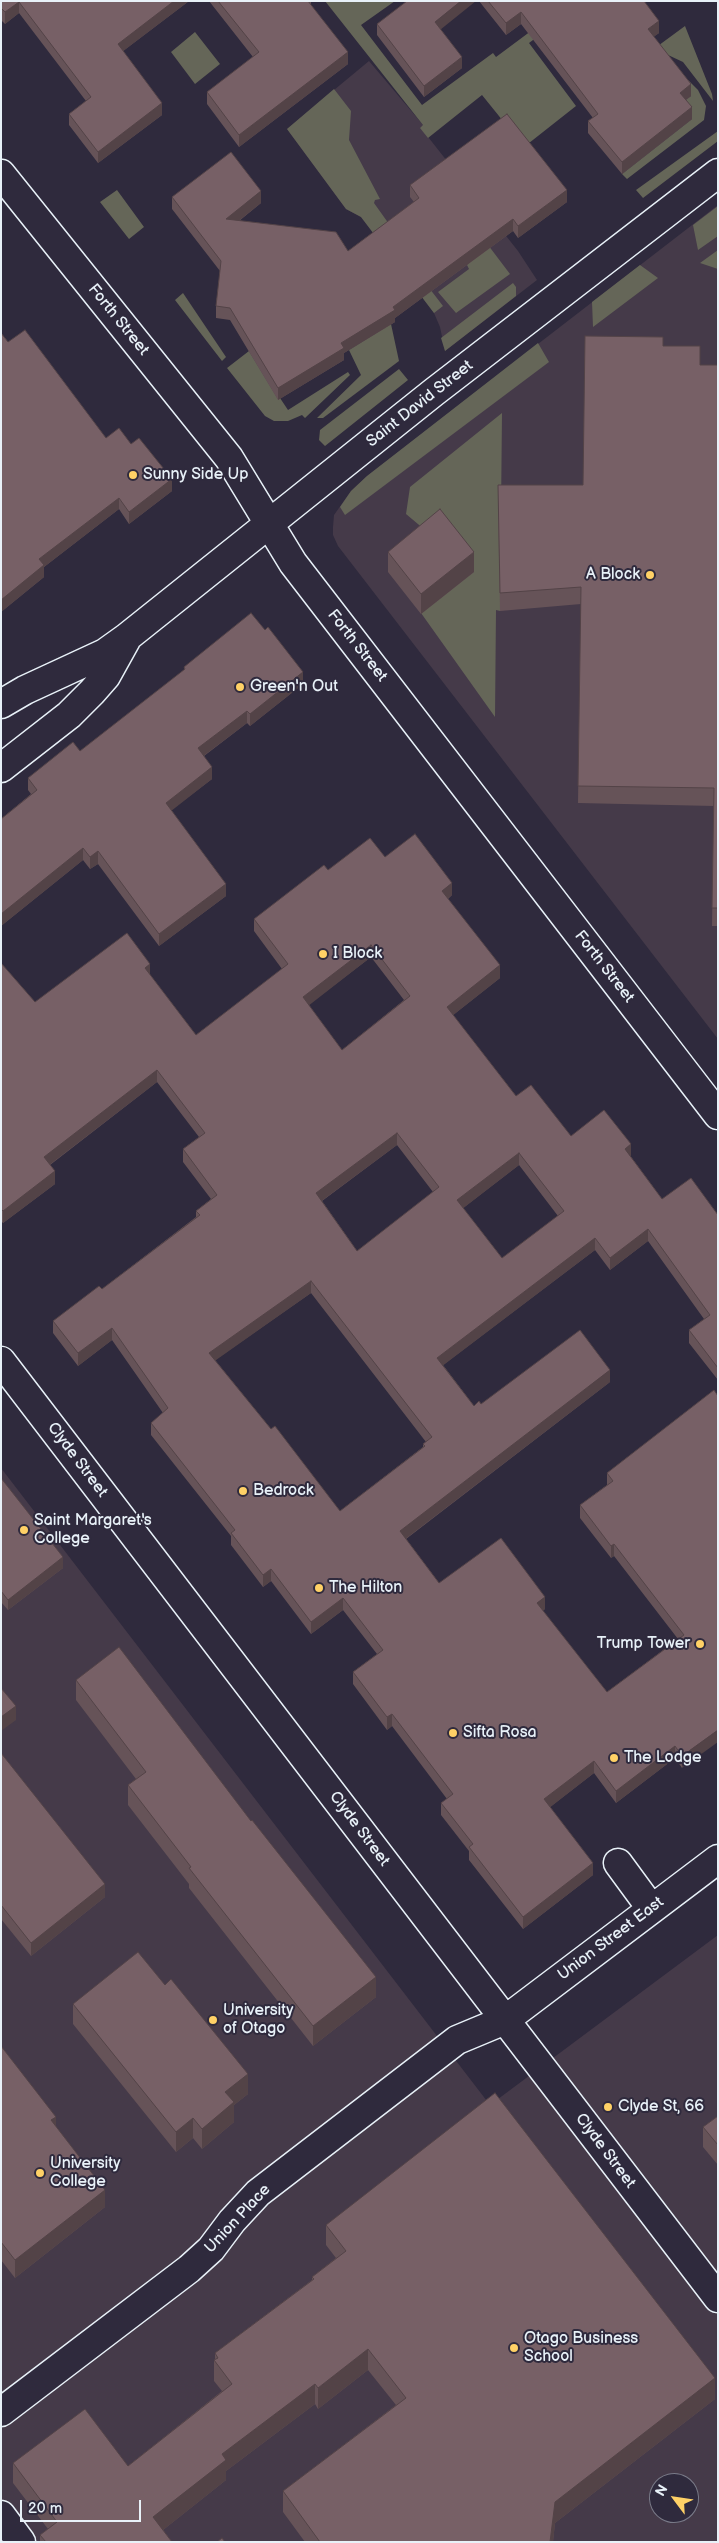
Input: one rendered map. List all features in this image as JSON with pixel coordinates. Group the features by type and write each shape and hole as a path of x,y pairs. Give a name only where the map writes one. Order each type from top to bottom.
{"street":[{"name":"Forth Street","path":"1,174 229,458 293,562 718,1115"},
{"name":"Saint David Street","path":"1,704 25,690 105,653 126,638 529,318 718,174"},
{"name":"Saint David Street","path":"1,768 69,714 92,692 106,676 126,638"},
{"name":"Clyde Street","path":"1,1361 718,2298"},
{"name":"Union Street East","path":"505,2020 718,1859"},
{"path":"618,1863 651,1908"},
{"name":"Union Place","path":"1,2412 189,2269 211,2249 232,2222 266,2188 458,2040 505,2020"},
{"path":"1,2516 21,2542"}],"shaded area":[{"path":"369,61 424,126 421,128 518,251 537,280 445,351 440,327 434,313 361,217 346,209 287,129"},
{"path":"718,205 718,1039 338,546 333,535 333,527 334,515 351,491 367,476"},
{"name":"University of Otago","path":"1,1468 490,2105 718,1935 718,2542 1,2542"}],"green space":[{"path":"325,1 395,1 361,25 422,105 493,53 496,57 535,28 585,1 529,43 576,106 524,147 482,95 428,138 420,128 423,125"},
{"path":"685,26 712,94 713,101 683,62 668,55 651,54 651,51"},
{"path":"195,32 220,64 195,84 171,52"},
{"path":"673,65 698,90 706,106 704,120 627,179 622,174 692,119 680,104 691,96"},
{"path":"334,89 351,111 349,140 380,199 375,200 374,203 389,224 383,228 443,306 434,313 361,217 346,209 287,129"},
{"path":"718,131 718,141 643,198 636,190"},
{"path":"117,190 144,227 129,239 100,202"},
{"path":"718,206 718,236 698,250 693,225"},
{"path":"485,241 510,274 456,313 438,292 469,269 467,265 469,263 464,256"},
{"path":"718,250 718,269 700,263"},
{"path":"640,265 658,278 593,327 592,302"},
{"path":"513,283 516,287 516,296 445,351 441,338"},
{"path":"183,293 226,357 222,361 175,300"},
{"path":"391,324 399,361 323,418 317,418 361,375 349,350"},
{"path":"538,343 549,362 345,515 340,507 351,491 367,476"},
{"path":"249,351 278,399 280,398 288,410 348,372 350,375 305,418 302,415 288,421 274,421 265,416 227,368"},
{"path":"399,369 408,380 325,446 319,440 320,430"},
{"path":"502,413 500,611 496,610 495,717 421,613 474,571 406,514 410,487"}],"building":[{"path":"1,1 174,1 118,44 162,103 98,152 69,114 91,97 19,2 5,12 1,8"},
{"path":"218,1 308,1 348,52 239,135 207,92 259,52"},
{"path":"407,1 461,1 435,22 462,57 424,86 377,24"},
{"path":"488,1 644,1 659,21 648,29 691,84 680,93 692,107 622,162 588,121 598,114 521,12 506,23"},
{"path":"507,114 567,190 518,226 513,219 393,307 395,310 341,343 344,348 278,388 230,308 216,306 221,261 172,197 231,152 261,191 226,219 336,232 348,251 419,198 410,185"},
{"path":"25,330 106,438 119,428 131,444 139,438 172,479 129,512 119,498 39,559 44,565 1,600 1,333 8,342"},
{"name":"A Block","path":"585,336 663,337 663,346 700,346 700,365 718,365 718,908 712,908 714,788 578,786 581,587 500,593 498,485 583,485"},
{"path":"440,509 474,552 421,594 388,552"},
{"path":"251,613 265,630 268,627 303,672 250,714 247,711 198,748 212,767 166,803 226,884 159,934 98,851 90,857 83,848 1,914 1,819 37,790 28,778 73,742 80,751 185,669 184,667"},
{"path":"415,834 452,883 442,891 500,965 447,1007 516,1096 531,1085 571,1136 604,1110 631,1144 625,1149 662,1199 691,1178 718,1215 718,1368 689,1330 710,1315 648,1229 610,1258 595,1238 437,1358 474,1406 479,1401 481,1404 580,1330 610,1370 400,1531 439,1583 501,1538 545,1597 537,1603 607,1692 684,1635 614,1544 611,1546 580,1505 613,1481 607,1473 714,1390 718,1396 718,1730 682,1756 675,1746 616,1791 594,1761 544,1799 593,1863 523,1917 469,1847 473,1844 441,1803 453,1794 392,1714 387,1717 353,1672 383,1650 343,1598 311,1622 271,1569 263,1575 231,1533 235,1530 151,1423 168,1408 112,1328 78,1353 53,1321 99,1286 102,1289 200,1215 196,1211 217,1195 183,1149 205,1133 157,1070 44,1157 55,1171 3,1211 1,1209 1,963 35,1002 127,933 150,964 145,968 196,1035 288,964 254,919 324,865 328,870 370,838 385,857","holes":["371,945 410,996 342,1050 303,997","397,1133 439,1187 357,1251 316,1193","519,1153 564,1211 502,1258 457,1200","311,1281 432,1437 423,1444 425,1446 340,1511 275,1426 271,1429 209,1353"]},
{"path":"1,1478 63,1557 8,1600 1,1591"},
{"path":"119,1647 251,1821 376,1977 313,2026 189,1868 191,1867 128,1785 146,1772 76,1680"},
{"path":"1,1688 16,1706 1,1717"},
{"path":"1,1753 105,1884 31,1943 1,1905"},
{"path":"138,1952 165,1985 171,1979 248,2074 225,2092 234,2102 202,2129 193,2118 176,2132 73,2004"},
{"name":"University College","path":"1,2046 56,2117 51,2120 105,2190 15,2260 1,2242"},
{"name":"Otago Business School","path":"495,2093 715,2378 555,2502 550,2542 320,2542 283,2491 406,2398 368,2349 318,2388 315,2384 222,2454 226,2460 153,2517 172,2542 46,2542 40,2535 57,2522 13,2463 85,2409 128,2466 232,2384 214,2360 218,2358 215,2353 314,2279 312,2277 346,2251 326,2225"},
{"path":"718,2116 718,2145 703,2127"},
{"path":"222,2538 225,2542 217,2542"}],"place":[{"name":"Sunny Side Up","path":"133,475"},
{"name":"A Block","path":"650,575"},
{"name":"Green'n Out","path":"240,687"},
{"name":"I Block","path":"323,954"},
{"name":"Bedrock","path":"243,1491"},
{"name":"Saint Margaret's College","path":"24,1530"},
{"name":"The Hilton","path":"319,1588"},
{"name":"Trump Tower","path":"700,1644"},
{"name":"Sifta Rosa","path":"453,1733"},
{"name":"The Lodge","path":"614,1758"},
{"name":"University of Otago","path":"213,2020"},
{"name":"Clyde St, 66","path":"608,2107"},
{"name":"University College","path":"40,2173"},
{"name":"Otago Business School","path":"514,2348"}]}
